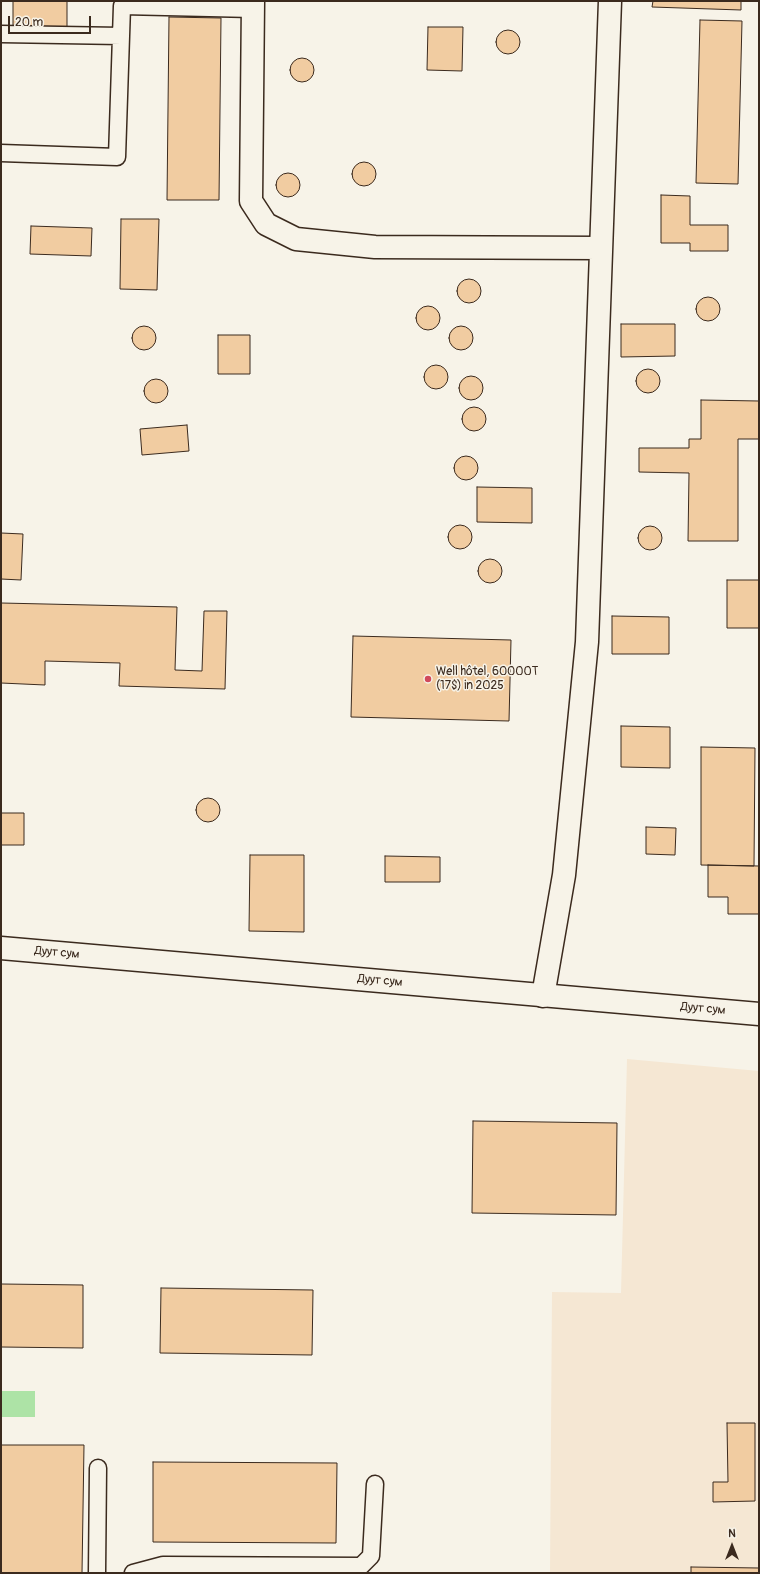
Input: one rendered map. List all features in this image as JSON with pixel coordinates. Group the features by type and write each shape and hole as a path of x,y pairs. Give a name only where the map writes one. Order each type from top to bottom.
{"street":[{"path":"543,996 564,876 587,642 610,1"},
{"path":"253,5 251,202 266,224 296,239 375,247 600,248"},
{"name":"Дуут сум","path":"1,948 759,1014"}],"lane":[{"path":"1,153 117,157 122,6 253,5"},
{"path":"1,34 121,36"},
{"path":"96,1573 98,1468"},
{"path":"133,1573 163,1565 358,1569 371,1556 375,1484"}],"shaded area":[{"path":"627,1059 759,1071 759,1573 550,1573 552,1292 621,1293"}],"green space":[{"path":"1,1391 35,1391 35,1417 1,1417"}],"building":[{"path":"13,1 67,1 67,27 13,26"},
{"path":"653,1 741,1 741,10 652,7"},
{"path":"169,17 221,18 219,200 167,200"},
{"path":"700,20 742,21 738,184 696,183"},
{"path":"428,27 463,27 462,71 427,70"},
{"path":"508,30 513,31 519,37 519,47 513,53 508,54 503,53 497,47 496,42 497,37 503,31"},
{"path":"302,58 307,59 313,65 313,75 307,81 302,82 297,81 291,75 290,70 291,65 297,59"},
{"path":"364,162 369,163 375,169 375,179 369,185 364,186 359,185 353,179 352,174 353,169 359,163"},
{"path":"288,173 293,174 299,180 299,190 293,196 288,197 283,196 277,190 276,185 277,180 283,174"},
{"path":"661,195 690,196 690,225 728,225 728,251 690,251 690,243 661,243"},
{"path":"121,219 159,219 157,290 120,289"},
{"path":"31,226 92,228 91,256 30,254"},
{"path":"469,279 474,280 480,286 480,296 474,302 469,303 464,302 458,296 457,291 458,286 464,280"},
{"path":"708,297 713,298 719,304 719,314 713,320 708,321 703,320 697,314 696,309 697,304 703,298"},
{"path":"428,306 433,307 439,313 439,323 433,329 428,330 423,329 417,323 416,318 417,313 423,307"},
{"path":"621,324 675,324 675,356 621,357"},
{"path":"144,326 149,327 155,333 155,343 149,349 144,350 139,349 133,343 132,338 133,333 139,327"},
{"path":"461,326 466,327 472,333 472,343 466,349 461,350 456,349 450,343 449,338 450,333 456,327"},
{"path":"218,335 250,335 250,374 218,374"},
{"path":"436,365 441,366 447,372 447,382 441,388 436,389 431,388 425,382 424,377 425,372 431,366"},
{"path":"648,369 653,370 659,376 659,386 653,392 648,393 643,392 637,386 636,381 637,376 643,370"},
{"path":"471,376 476,377 482,383 482,393 476,399 471,400 466,399 460,393 459,388 460,383 466,377"},
{"path":"156,379 161,380 167,386 167,396 161,402 156,403 151,402 145,396 144,391 145,386 151,380"},
{"path":"701,400 759,401 759,439 738,439 738,541 688,541 689,473 639,472 639,448 689,448 689,439 701,439"},
{"path":"474,407 479,408 485,414 485,424 479,430 474,431 469,430 463,424 462,419 463,414 469,408"},
{"path":"187,425 189,451 142,455 140,429"},
{"path":"466,456 471,457 477,463 477,473 471,479 466,480 461,479 455,473 454,468 455,463 461,457"},
{"path":"477,487 532,488 532,523 477,522"},
{"path":"460,525 465,526 471,532 471,542 465,548 460,549 455,548 449,542 448,537 449,532 455,526"},
{"path":"650,526 655,527 661,533 661,543 655,549 650,550 645,549 639,543 638,538 639,533 645,527"},
{"path":"1,533 23,534 21,580 1,579"},
{"path":"490,559 495,560 501,566 501,576 495,582 490,583 485,582 479,576 478,571 479,566 485,560"},
{"path":"727,580 759,580 759,628 727,628"},
{"path":"1,603 177,607 175,670 202,671 204,611 227,611 225,689 119,686 120,663 45,661 45,685 1,683"},
{"path":"612,616 669,617 669,654 612,654"},
{"path":"353,636 511,640 509,721 351,717"},
{"path":"621,726 670,727 670,768 621,767"},
{"path":"701,747 755,748 754,866 701,865"},
{"path":"208,798 213,799 219,805 219,815 213,821 208,822 203,821 197,815 196,810 197,805 203,799"},
{"path":"1,813 24,813 24,845 1,845"},
{"path":"646,827 676,828 675,855 646,854"},
{"path":"250,855 304,855 304,932 249,931"},
{"path":"385,856 440,857 440,882 385,882"},
{"path":"708,865 759,866 759,914 728,914 728,897 708,897"},
{"path":"473,1121 617,1123 616,1215 472,1213"},
{"path":"1,1284 83,1285 83,1348 1,1347"},
{"path":"161,1288 313,1290 312,1355 160,1353"},
{"path":"727,1423 755,1423 755,1501 713,1502 713,1482 728,1482"},
{"path":"1,1445 84,1445 82,1573 1,1573"},
{"path":"153,1462 337,1463 336,1543 153,1542"},
{"path":"691,1567 759,1568 759,1573 691,1573"}],"place":[{"name":"Well hôtel, 60000T (17$) in 2025","path":"428,679"}]}
